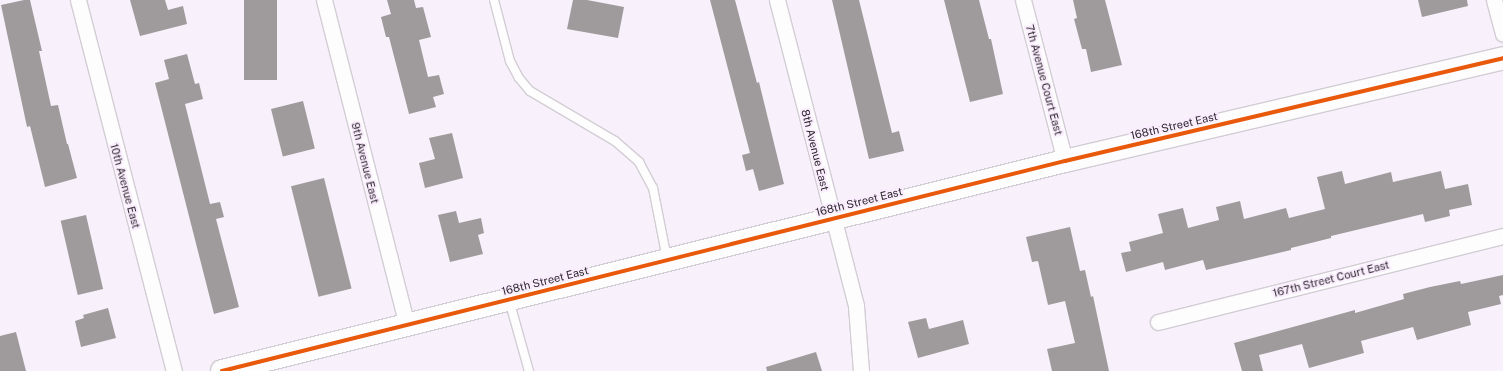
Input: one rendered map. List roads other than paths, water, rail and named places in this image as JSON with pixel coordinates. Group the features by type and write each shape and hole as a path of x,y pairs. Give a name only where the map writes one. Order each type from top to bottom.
{"street":[{"name":"10th Avenue East","path":"78,0 174,371"},
{"name":"9th Avenue East","path":"324,0 407,325"},
{"name":"8th Avenue East","path":"777,0 832,218 856,306 861,371"},
{"name":"7th Avenue Court East","path":"1023,0 1065,161"},
{"path":"1494,0 1503,34"},
{"name":"168th Street East","path":"222,371 1065,161 1503,58"},
{"name":"167th Street Court East","path":"1158,322 1503,236"}],"lane":[{"path":"494,0 510,61 519,78 530,91 615,141 639,162 653,188 667,260"},
{"path":"509,299 528,371"}]}
